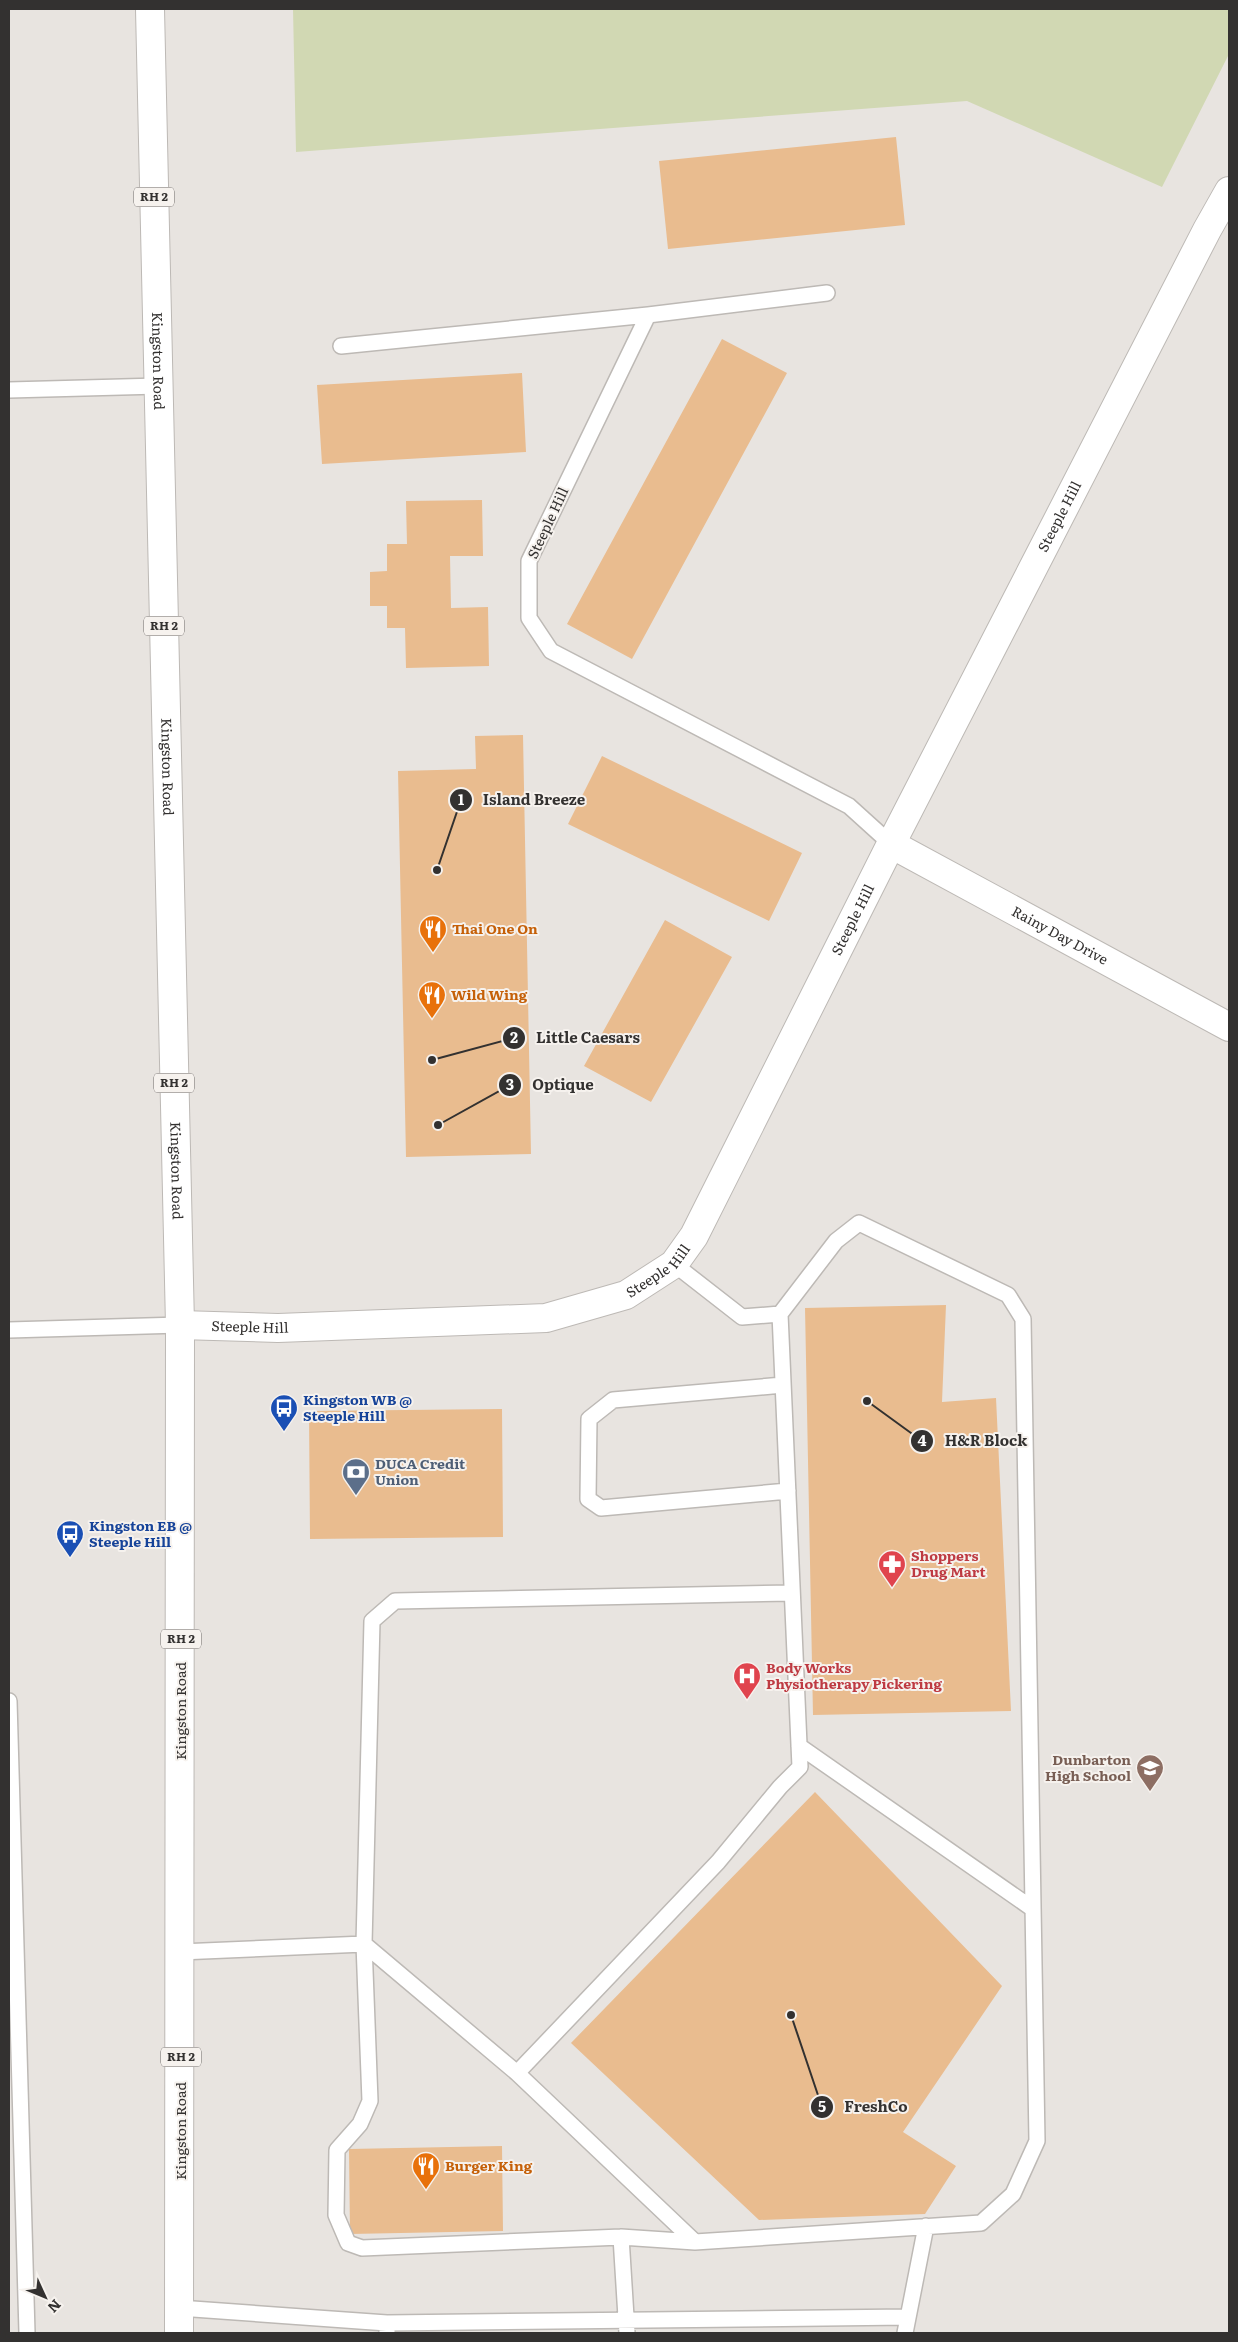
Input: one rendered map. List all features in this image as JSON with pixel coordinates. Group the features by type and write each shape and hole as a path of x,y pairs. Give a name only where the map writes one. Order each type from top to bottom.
{"main road":[{"name":"Kingston Road","path":"150,9 180,1325 179,2321"},
{"name":"Steeple Hill","path":"180,1325 278,1328 546,1318 626,1295 674,1264 694,1236 891,844 1207,230 1229,192"},
{"name":"Rainy Day Drive","path":"891,844 1229,1027"}],"lane":[{"path":"341,346 648,315 827,293"},
{"name":"Steeple Hill","path":"648,315 529,561 530,618 551,650 849,806 891,844"},
{"path":"9,390 159,386"},
{"path":"517,2073 718,1862 780,1787 800,1767 780,1314 836,1241 860,1223 1008,1295 1023,1319 1037,2141 1014,2194 981,2223 695,2242 621,2237 362,2248 348,2243 336,2215 337,2150 360,2124 370,2101 364,1944 372,1621 395,1601 792,1593"},
{"path":"674,1264 742,1318 780,1314"},
{"path":"9,1330 180,1325"},
{"path":"783,1385 613,1400 589,1419 588,1500 601,1508 788,1491"},
{"path":"9,1702 27,2333"},
{"path":"799,1746 1033,1909"},
{"path":"180,1952 364,1944 517,2073 695,2242"},
{"path":"905,2333 926,2226"},
{"path":"621,2237 627,2327"},
{"path":"179,2321 387,2328 627,2327 908,2317"}],"green space":[{"path":"293,9 1229,9 1229,54 1162,187 967,101 296,152"}],"building":[{"path":"896,137 905,225 668,249 659,161"},
{"path":"722,339 787,373 632,659 567,624"},
{"path":"522,373 526,452 322,464 317,385"},
{"path":"482,500 483,556 450,556 451,608 488,607 489,666 406,668 405,628 387,628 387,606 370,606 370,572 387,571 387,544 407,544 406,501"},
{"path":"523,735 531,1154 406,1157 398,771 476,769 475,736"},
{"path":"602,756 802,853 769,921 568,824"},
{"path":"665,920 732,957 651,1102 584,1066"},
{"path":"946,1305 942,1402 996,1398 1011,1711 813,1715 805,1308"},
{"path":"502,1409 503,1537 310,1539 309,1411"},
{"path":"815,1792 1002,1986 903,2132 956,2166 925,2214 759,2220 571,2043"},
{"name":"Burger King","path":"502,2146 503,2231 350,2234 349,2149"}],"place":[{"name":"Island Breeze","path":"437,870"},
{"name":"Thai One On","path":"433,953"},
{"name":"Wild Wing","path":"432,1019"},
{"name":"Little Caesars","path":"432,1060"},
{"name":"Optique","path":"438,1125"},
{"name":"H&R Block","path":"867,1401"},
{"name":"Kingston WB @ Steeple Hill","path":"284,1432"},
{"name":"DUCA Credit Union","path":"356,1496"},
{"name":"Kingston EB @ Steeple Hill","path":"70,1558"},
{"name":"Shoppers Drug Mart","path":"892,1588"},
{"name":"Body Works Physiotherapy Pickering","path":"747,1700"},
{"name":"Dunbarton High School","path":"1150,1792"},
{"name":"FreshCo","path":"791,2015"},
{"name":"Burger King","path":"426,2190"}]}
